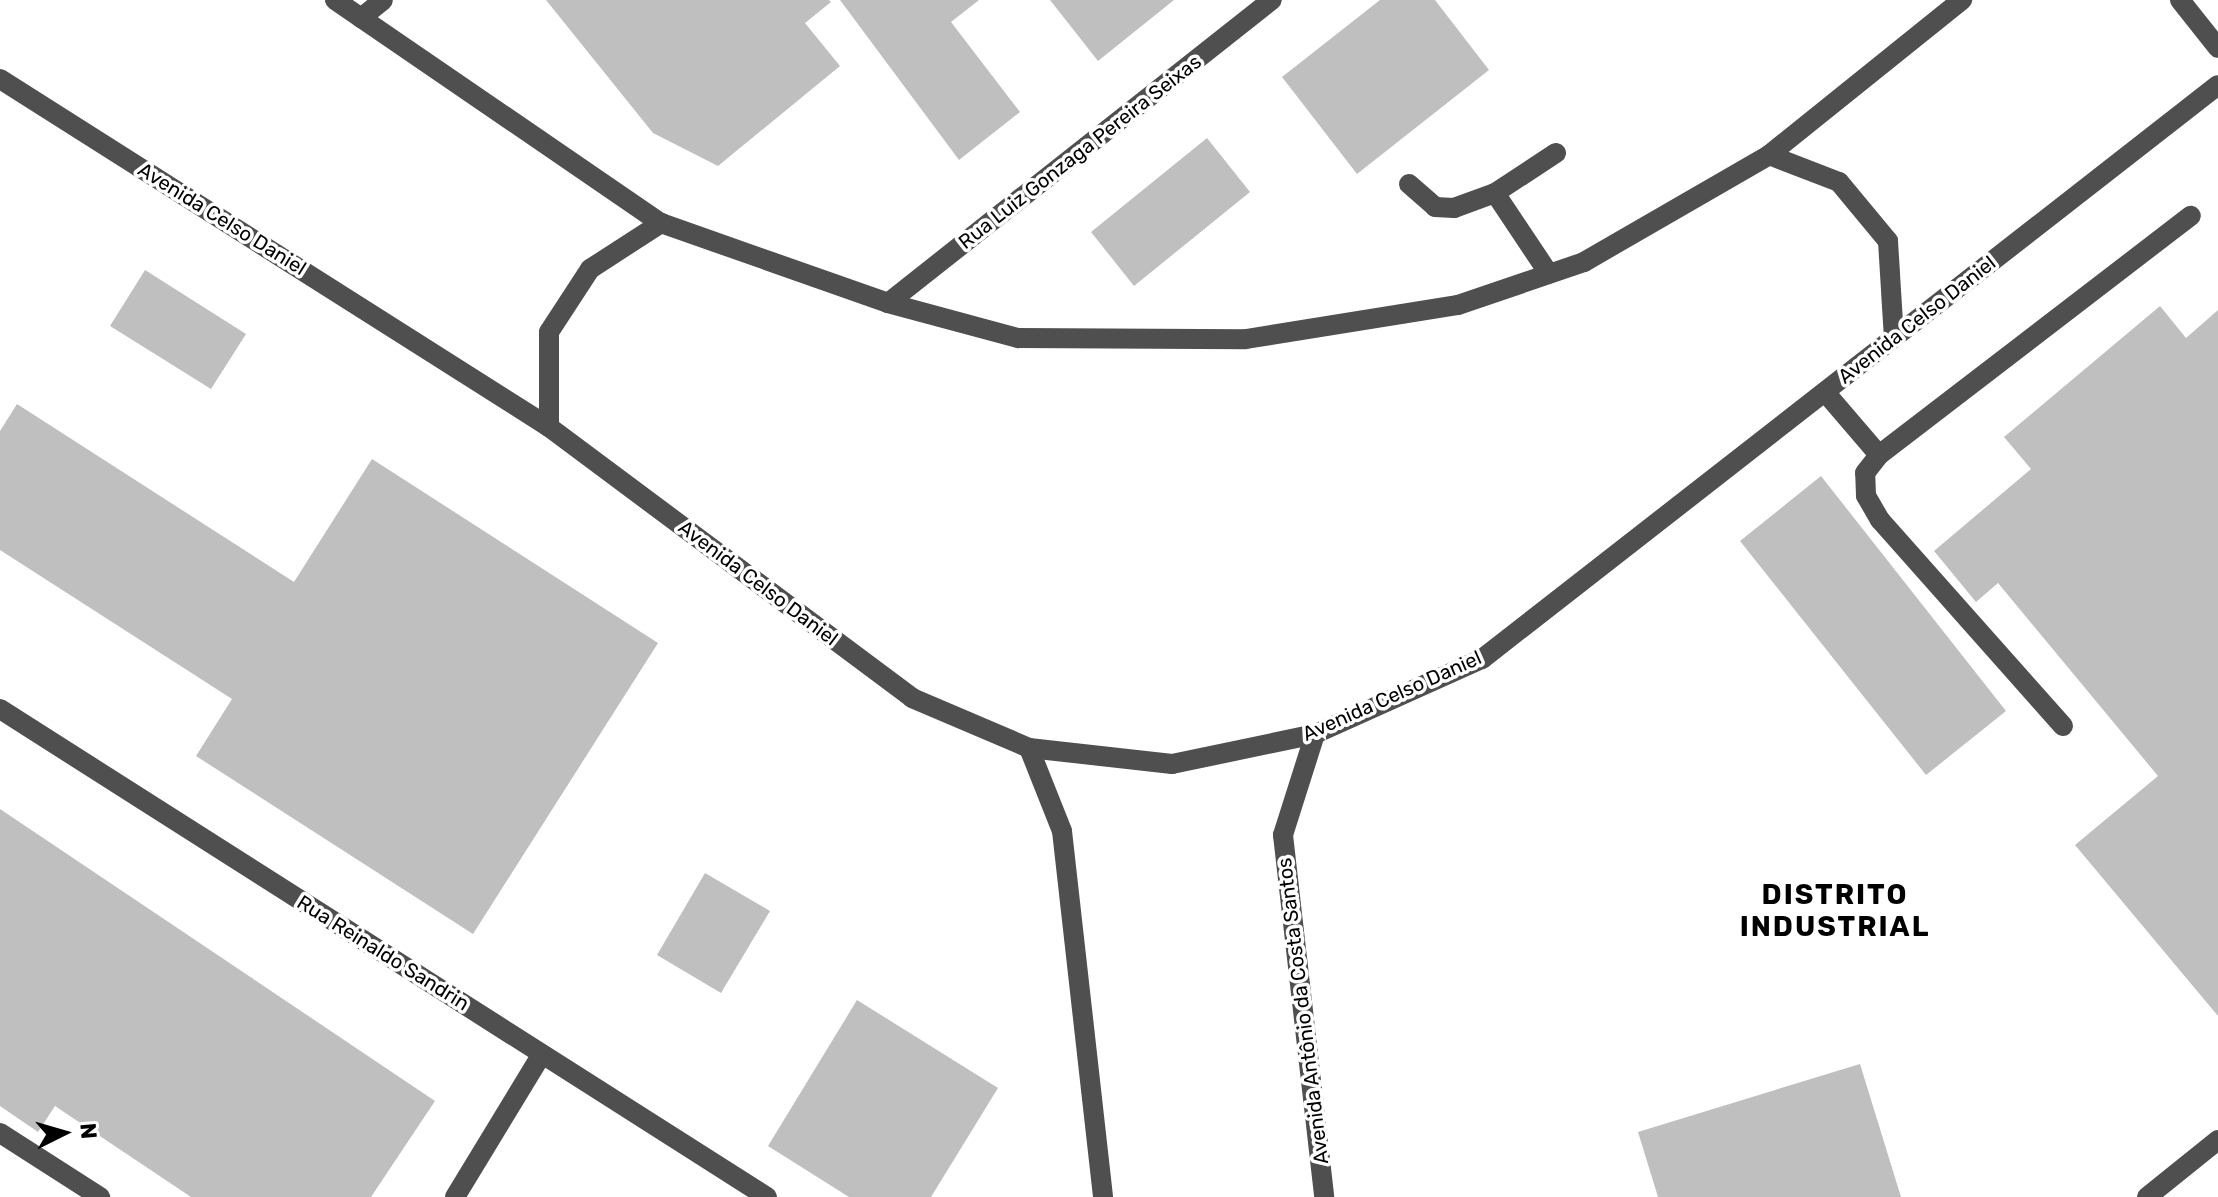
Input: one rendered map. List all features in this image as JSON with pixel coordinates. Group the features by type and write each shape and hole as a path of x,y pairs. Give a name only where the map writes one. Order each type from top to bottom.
{"street":[{"path":"335,0 661,223 888,303 1018,338 1246,339 1458,305 1584,262 1769,155 1962,0"},
{"path":"361,18 383,0"},
{"name":"Rua Luiz Gonzaga Pereira Seixas","path":"888,303 1272,0"},
{"path":"2180,0 2218,48"},
{"name":"Avenida Celso Daniel","path":"0,79 549,427 912,698 1029,748 1172,764 1315,734 1482,659 2218,85"},
{"path":"1409,184 1435,207 1454,208 1495,193 1556,153"},
{"path":"1769,155 1839,182 1888,241 1894,338"},
{"path":"1495,193 1549,274"},
{"path":"2063,726 1880,520 1866,496 1865,473 1879,455 2191,216"},
{"path":"549,427 549,332 590,269 661,223"},
{"path":"1825,392 1879,455"},
{"name":"Rua Reinaldo Sandrin","path":"0,709 767,1197"},
{"name":"Avenida Antônio da Costa Santos","path":"1315,734 1283,835 1324,1197"},
{"path":"1029,748 1062,831 1103,1197"},
{"path":"455,1197 542,1054"},
{"path":"0,1133 100,1197"},
{"path":"2147,1197 2218,1140"}],"building":[{"path":"546,0 829,0 831,2 805,23 840,66 718,166 653,133"},
{"path":"840,0 979,0 951,22 1020,112 959,160"},
{"path":"1050,0 1174,0 1098,61"},
{"path":"1380,0 1435,0 1489,70 1357,174 1282,77"},
{"path":"1207,138 1250,192 1134,286 1091,232"},
{"path":"145,270 246,334 211,389 110,326"},
{"path":"2160,306 2186,338 2218,310 2218,1016 2075,845 2158,776 1998,583 1976,602 1934,551 2031,469 2004,437"},
{"path":"17,404 294,582 372,459 658,643 473,934 196,756 232,699 0,550 0,431"},
{"path":"1821,476 2006,711 1926,775 1740,541"},
{"path":"0,809 435,1101 371,1197 191,1197 55,1106 38,1132 0,1106"},
{"path":"705,873 770,911 721,993 657,955"},
{"path":"857,1000 998,1088 931,1197 849,1197 768,1146"},
{"path":"1860,1064 1901,1197 1658,1197 1638,1132"}],"district":[{"name":"DISTRITO INDUSTRIAL","path":"1835,911"}]}
